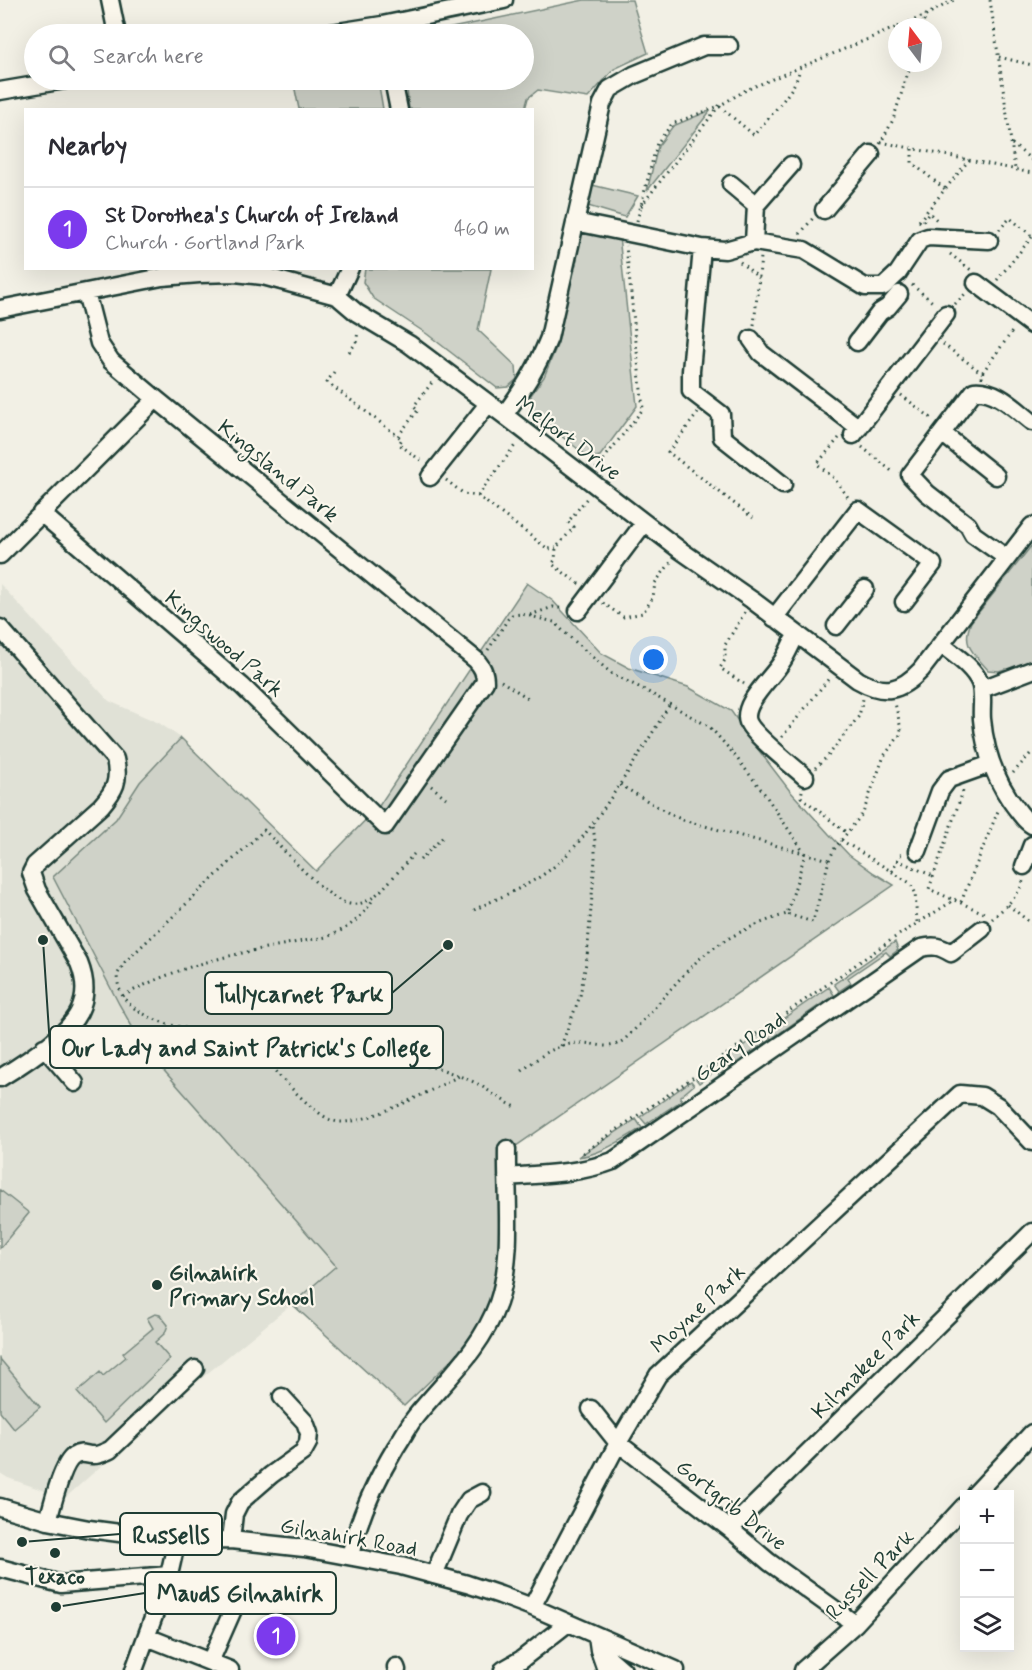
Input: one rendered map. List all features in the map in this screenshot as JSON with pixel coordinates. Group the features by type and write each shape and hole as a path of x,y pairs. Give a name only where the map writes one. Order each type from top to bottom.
{"street":[{"path":"110,0 115,24"},
{"path":"407,24 504,0"},
{"path":"504,415 539,364 549,338 602,104 610,89 634,75 704,46 729,46"},
{"path":"0,92 24,88"},
{"path":"395,90 399,108"},
{"path":"824,210 876,148"},
{"path":"758,243 756,205 791,165"},
{"path":"731,184 756,205"},
{"path":"575,222 702,248 725,250 758,243 804,250 870,288 883,287 898,273 920,240 943,236 989,240"},
{"path":"702,248 691,391 721,414 722,437 783,485"},
{"path":"0,309 162,277 199,274 235,273 263,276 338,296 349,270"},
{"path":"982,287 1027,321"},
{"path":"870,288 872,301 880,312"},
{"name":"Kingsland Park","path":"86,292 99,343 111,361 480,666"},
{"path":"857,342 880,312 888,307 899,294"},
{"name":"Melfort Drive","path":"338,296 363,316 409,344 680,550 752,600 839,666 872,688 892,688"},
{"path":"751,339 761,353 856,432 946,314"},
{"path":"1006,558 973,534 968,525 927,493 910,475 974,391 983,390 999,397 1032,422"},
{"path":"0,555 156,399"},
{"path":"430,477 488,404"},
{"path":"943,431 996,476"},
{"path":"774,618 858,510 933,564 904,602"},
{"name":"Kingswood Park","path":"41,513 242,686 385,826 420,778"},
{"path":"578,611 645,523"},
{"path":"892,688 910,681 1032,526"},
{"path":"836,626 865,589"},
{"path":"0,628 115,759 118,771 116,784 110,796 35,866 32,873 37,890 83,974 85,988 79,1013 68,1027 44,1047 0,1078"},
{"path":"796,634 782,663 749,706 747,720 773,749 805,777"},
{"path":"941,644 969,667 979,681 982,689 982,720 994,771 1008,798 1030,824"},
{"path":"420,778 482,688 485,682 480,666"},
{"path":"982,689 1032,670"},
{"path":"918,851 940,791 949,779 994,771"},
{"path":"1024,866 1032,845"},
{"name":"Geary Road","path":"507,1177 560,1173 597,1167 613,1161 921,948 940,946 951,953 982,929"},
{"path":"44,1047 75,1083"},
{"name":"Moyne Park","path":"532,1607 618,1443 658,1375 960,1094 982,1096 998,1106 1032,1143"},
{"path":"350,1556 362,1514 376,1480 414,1418 476,1347 498,1301 508,1240 507,1149"},
{"name":"Kilmakee Park","path":"730,1529 1032,1232"},
{"path":"48,1521 66,1466 73,1456 82,1453 94,1456 110,1450 195,1369"},
{"path":"231,1540 234,1514 240,1502 271,1475 303,1452 308,1443 309,1433 305,1422 282,1397"},
{"name":"Gortgrib Drive","path":"591,1410 618,1443 769,1562 855,1624"},
{"path":"979,1490 1032,1433"},
{"path":"434,1575 459,1515 469,1500 482,1493"},
{"name":"Gilnahirk Road","path":"0,1507 48,1521 176,1545 195,1541 231,1540 304,1548 401,1566 500,1595 532,1607 568,1623 598,1643 676,1670"},
{"name":"Russell Park","path":"803,1670 855,1624 960,1510"},
{"path":"134,1670 169,1575 176,1545"},
{"path":"0,1568 61,1584 169,1575"},
{"path":"210,1662 239,1596"},
{"path":"503,1670 522,1659 568,1623"},
{"path":"147,1637 230,1670"},
{"path":"598,1643 606,1670"},
{"path":"598,1643 622,1670"}],"path":[{"path":"919,18 954,0"},
{"path":"990,0 1015,169"},
{"path":"605,458 643,409 629,233 641,206 657,143 672,124 719,106 746,90 888,31"},
{"path":"999,57 1032,65"},
{"path":"719,106 754,135 794,86 799,74 798,68"},
{"path":"876,148 893,120 908,72"},
{"path":"641,206 719,106"},
{"path":"1012,144 1032,160"},
{"path":"876,148 912,148 1032,173"},
{"path":"912,148 912,163 945,189"},
{"path":"898,273 946,314 982,287 1032,237 1010,218 989,240"},
{"path":"943,236 940,247 977,275 982,287"},
{"path":"751,339 759,279 758,243"},
{"path":"725,250 759,279"},
{"path":"349,352 356,343 363,316"},
{"path":"983,390 982,373 1027,321"},
{"path":"930,334 982,373"},
{"path":"398,436 418,410 414,406 442,369"},
{"path":"891,386 943,431"},
{"path":"706,402 668,452 753,518"},
{"path":"478,496 525,431"},
{"path":"858,510 834,478 817,464 841,436 856,432 854,442 899,476 910,475"},
{"path":"596,486 568,522 574,527 556,548 555,560 552,564 591,594 623,617 643,613 653,597 655,583 680,550"},
{"path":"752,600 725,645 725,660 720,668 757,694"},
{"path":"528,615 553,607 578,611"},
{"path":"531,700 480,666 508,619 517,614 554,622 612,674 642,688 710,728 764,794 805,854"},
{"path":"773,749 839,666"},
{"path":"846,833 801,797 805,777 828,756 859,716 866,685"},
{"path":"521,1072 550,1050 561,1046 581,1043 608,1047 620,1044 695,963 726,940 746,929 786,914 813,922 829,860 835,848 863,813 884,756 900,735 901,729 892,688"},
{"path":"474,910 544,874 571,852 620,784 670,704"},
{"path":"994,771 1014,773 1032,752"},
{"path":"420,778 446,798"},
{"path":"620,784 683,820 829,860"},
{"path":"965,788 961,793 929,889 994,917"},
{"path":"961,902 996,814 1008,798"},
{"path":"561,1046 580,996 587,957 595,859 593,824"},
{"path":"374,897 354,905 335,898 264,830 125,962 117,975 122,997 158,1021 175,1025 441,1070 460,1076 516,1107"},
{"path":"420,860 444,836"},
{"path":"841,840 910,883 915,892 917,923"},
{"path":"892,871 900,855 918,851"},
{"path":"122,997 160,977 220,957 326,937 345,929 362,915 374,897 414,854"},
{"path":"786,914 805,854"},
{"path":"897,860 933,876"},
{"path":"982,929 1022,885 1024,866"},
{"path":"560,1173 568,1163 917,923 956,900"},
{"path":"1007,904 1032,924"},
{"path":"242,1035 299,1095 319,1113 333,1121 346,1123 359,1120 460,1076"}],"shaded area":[{"path":"584,0 632,0 648,53 614,69 588,98 538,90 528,98 525,108 409,108 407,90 534,90 534,24 470,24"},
{"path":"295,90 380,90 383,108 299,108"},
{"path":"711,110 647,191 658,146 673,126"},
{"path":"592,185 638,196 625,217 588,206"},
{"path":"586,232 619,236 637,406 600,456 590,458 530,410 531,395 544,377 558,343 578,238"},
{"path":"365,270 491,270 478,330 516,366 517,379 508,387 497,388 427,334 373,298 363,282"},
{"path":"1032,545 1032,661 1007,672 1005,669 988,670 970,649 968,630 971,622"},
{"path":"527,583 553,601 601,653 629,668 688,687 731,711 790,791 829,834 849,855 894,885 509,1151 504,1289 470,1342 404,1406 292,1304 336,1266 145,1049 53,877 116,819 140,782 181,738 316,871 379,806"},
{"path":"0,584 109,701 159,723 181,738 140,782 116,819 53,877 145,1049 336,1266 181,1395 65,1498 0,1473"},
{"path":"895,942 898,950 890,956 886,952 848,978 851,983 839,991 834,984"},
{"path":"829,987 834,995 771,1039 765,1031"},
{"path":"760,1034 766,1042 719,1075 716,1071 699,1083 696,1079"},
{"path":"691,1081 694,1085 680,1097 682,1100 646,1124 640,1117"},
{"path":"636,1119 642,1128 603,1150 578,1157"},
{"path":"0,1190 29,1213 0,1248"},
{"path":"155,1314 160,1315 168,1325 165,1333 155,1342 170,1359 104,1423 77,1392 100,1372 103,1376 126,1357 123,1353 153,1328 147,1318"},
{"path":"0,1359 40,1407 14,1429 0,1412"}],"place":[{"name":"Our Lady and Saint Patrick's College","path":"43,940"},
{"name":"Tullycarnet Park","path":"448,945"},
{"name":"Gilnahirk Primary School","path":"157,1285"},
{"name":"Russells","path":"22,1542"},
{"name":"Texaco","path":"55,1553"},
{"name":"Mauds Gilnahirk","path":"56,1607"},
{"name":"St Dorothea's Church of Ireland","path":"276,1636"}]}
